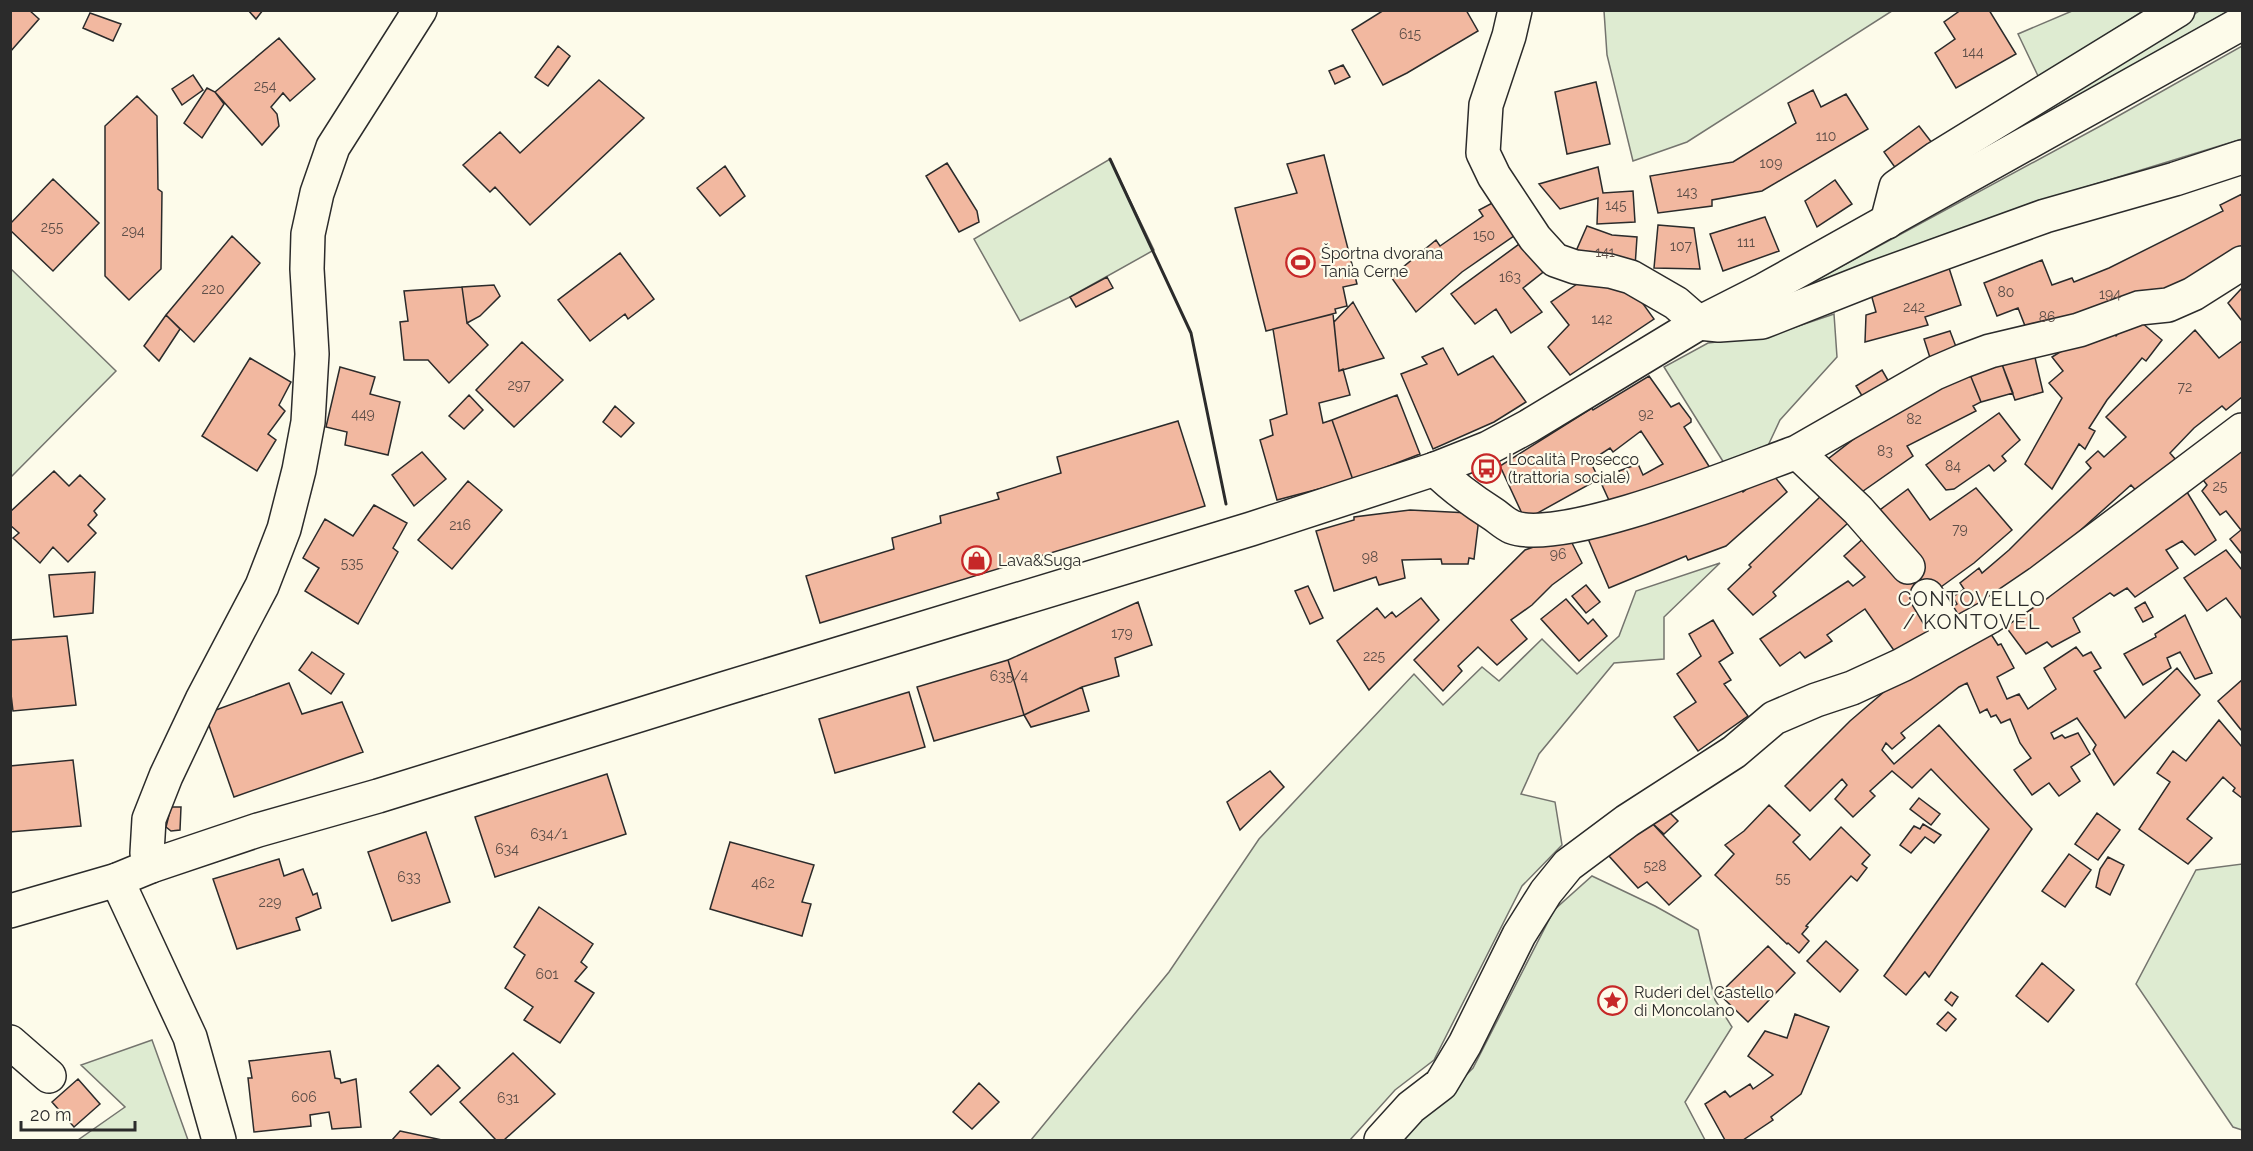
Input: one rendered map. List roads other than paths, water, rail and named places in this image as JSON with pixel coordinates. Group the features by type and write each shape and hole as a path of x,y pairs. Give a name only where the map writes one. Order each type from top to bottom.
{"street":[{"path":"151,866 147,853 149,819 166,776 202,700 262,586 284,529 299,470 308,422 312,354 307,268 308,234 316,193 333,147 420,10"},
{"path":"1515,10 1509,36 1486,105 1484,153 1494,176 1535,238 1555,260 1575,267 1610,271 1631,277 1676,303 1699,323 1762,322 1871,279 2045,216 2175,179 2242,157"},
{"path":"1887,222 1896,188 1937,158 2178,10"},
{"path":"10,911 117,880 151,866 258,830 378,796 753,679 1251,530 1436,469 1488,448 1528,426 1699,323 1887,222 2242,22"},
{"path":"1436,469 1456,490 1513,527 1557,530 1643,507 1797,452 1935,373 1963,360 1990,351 2079,330 2139,309 2168,305 2193,294 2242,263"},
{"path":"1381,1140 1411,1107 1441,1084 1465,1044 1519,934 1546,892 1568,865 1627,821 1734,752 1774,718 1892,670 1989,617 2039,583 2242,430"},
{"path":"1797,452 1858,510 1908,567"},
{"path":"1927,596 1951,636"},
{"path":"117,880 190,1037 219,1140"},
{"path":"10,1042 49,1076"}],"place":[{"name":"Športna dvorana Tania Cerne","path":"1300,262"},
{"name":"Località Prosecco (trattoria sociale)","path":"1487,468"},
{"name":"Lava&Suga","path":"977,560"},
{"name":"Ruderi del Castello di Moncolano","path":"1613,1001"}],"district":[{"name":"CONTOVELLO / KONTOVEL","path":"1972,610"}]}
